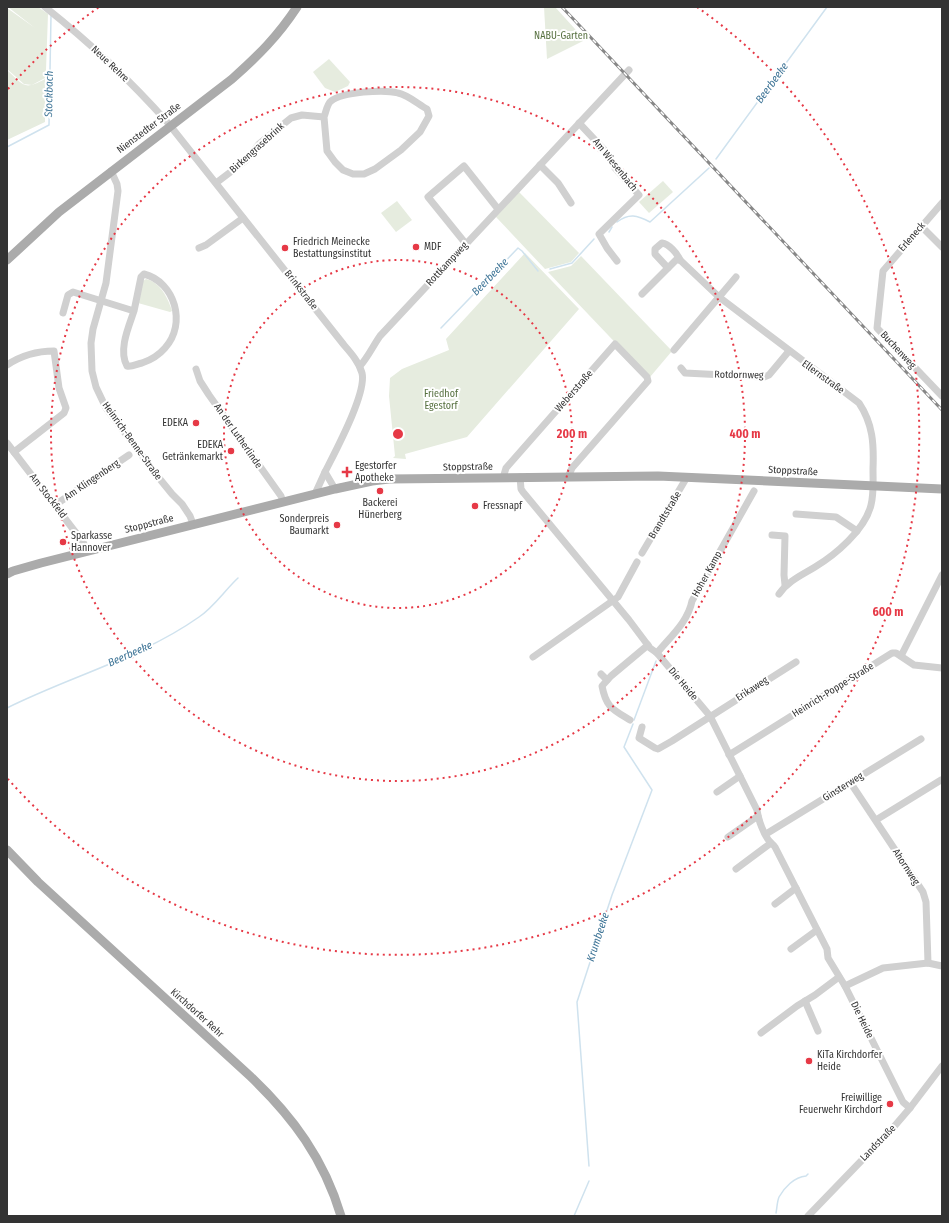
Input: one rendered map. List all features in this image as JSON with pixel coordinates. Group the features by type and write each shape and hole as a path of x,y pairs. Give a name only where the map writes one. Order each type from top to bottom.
{"main road":[{"name":"Nienstedter Straße","path":"7,260 59,212 251,63 270,44 297,7"},
{"name":"Stoppstraße","path":"7,574 41,563 335,488 382,480 687,477 942,489"},
{"name":"Kirchdorfer Rehr","path":"7,850 38,882 250,1076 283,1109 305,1138 318,1160 341,1216"}],"street":[{"name":"Neue Rehre","path":"45,7 75,31 118,70 150,102 171,126"},
{"name":"Rottkampweg","path":"360,366 380,336 629,70"},
{"path":"390,91 399,93 427,109 429,116 420,132 401,150 375,169 364,174 353,174 343,170 327,151 324,117 330,102 336,98 356,93 390,91"},
{"name":"Birkengrasebrink","path":"216,183 245,161 259,144 291,118 302,115 324,117"},
{"name":"Am Wiesenbach","path":"579,123 608,154 615,168 639,195 599,234 617,261"},
{"name":"Brinkstraße","path":"171,126 360,366"},
{"path":"540,165 558,183 571,203"},
{"path":"466,244 428,197 464,166 498,209"},
{"name":"Heinrich-Benne-Straße","path":"111,171 117,184 118,191 111,257 106,283 90,343 92,371 100,397 106,408 159,478 182,504 190,516 193,524"},
{"name":"Erleneck","path":"883,271 942,203"},
{"path":"199,248 206,245 243,218"},
{"path":"922,227 942,247"},
{"name":"Ellernstraße","path":"668,268 655,254 655,249 662,243 666,244 680,260 719,297 859,403 870,424 873,437 874,487 870,507 857,531 843,546 831,557 785,585"},
{"path":"642,294 676,260 680,260"},
{"name":"Buchenweg","path":"883,271 877,328 942,396"},
{"path":"144,274 152,276 169,292 174,302 176,325 173,336 166,347 157,355 146,361 127,366 125,362 124,350 125,340 134,310 141,277 144,274"},
{"path":"674,350 736,277"},
{"path":"63,313 68,295 73,292 101,302 134,310"},
{"name":"Weberstraße","path":"503,478 506,468 615,344 647,377 648,381 572,468 568,477"},
{"path":"7,365 22,356 42,351 54,351 59,388 66,408 64,413 14,452"},
{"name":"Rotdornweg","path":"681,368 685,373 764,377 769,375 789,351"},
{"path":"315,494 360,394 363,375 360,366"},
{"name":"An der Lutherlinde","path":"196,368 200,381 209,395 281,496 283,502"},
{"name":"Am Stockfeld","path":"7,443 55,504 83,542 87,551"},
{"name":"Am Klingenberg","path":"55,504 129,455"},
{"path":"325,472 335,488"},
{"name":"Brandtstraße","path":"642,553 687,477"},
{"name":"Die Heide","path":"520,478 522,492 648,645 657,652 710,716 757,810 758,816 770,843 775,847 817,930 828,958 846,986 903,1102 910,1108"},
{"name":"Hoher Kamp","path":"657,652 684,621 690,611 692,601 754,491"},
{"path":"796,514 836,517 857,531"},
{"path":"772,535 785,536 785,585 779,594"},
{"path":"533,657 618,597 637,562"},
{"path":"942,575 901,656 914,665 942,668"},
{"path":"630,720 615,711 608,704 604,698 602,686 648,645"},
{"name":"Heinrich-Poppe-Straße","path":"729,754 892,653 896,653 901,656"},
{"name":"Erikaweg","path":"642,727 639,738 658,749 796,662"},
{"path":"601,674 607,680"},
{"name":"Ginsterweg","path":"766,834 921,739"},
{"path":"717,792 740,776"},
{"path":"876,820 941,780"},
{"name":"Ahornweg","path":"850,782 923,892 926,902 928,963"},
{"path":"728,836 758,816"},
{"path":"736,869 770,843"},
{"path":"775,904 796,888"},
{"path":"791,949 817,930"},
{"path":"846,986 883,968 928,963 942,966"},
{"path":"761,1033 839,977"},
{"path":"805,1001 818,1031"},
{"name":"Landstraße","path":"808,1216 910,1108 942,1066"}],"green space":[{"path":"8,7 38,7 48,14 45,78 32,85 24,84 7,69 7,8 35,28"},
{"name":"NABU-Garten","path":"544,7 555,7 585,40 547,59"},
{"path":"329,59 350,82 348,86 335,92 325,88 313,72"},
{"path":"7,70 24,85 32,85 45,79 45,122 7,140"},
{"path":"663,181 673,192 649,213 639,202"},
{"path":"519,192 579,253 571,262 545,269 496,217 496,215"},
{"path":"397,201 412,220 396,232 381,213"},
{"name":"Friedhof Egestorf","path":"525,253 579,309 467,437 405,454 406,459 393,458 395,456 389,396 390,378 402,369 449,350 446,339"},
{"path":"581,256 672,351 650,377 648,377 548,272 571,266"},
{"path":"146,279 155,283 163,291 172,311 170,312 138,303 143,281"}],"waterway":[{"name":"Beerbeeke","path":"716,159 827,7"},
{"name":"Stockbach","path":"7,147 49,125 51,16"},
{"name":"Beerbeeke","path":"617,222 629,216 641,218 650,222 709,168"},
{"name":"Beerbeeke","path":"609,232 612,227"},
{"name":"Beerbeeke","path":"550,269 572,263 594,239"},
{"name":"Beerbeeke","path":"441,328 518,248 538,271"},
{"name":"Beerbeeke","path":"7,708 154,644 199,617 215,603 238,578"},
{"name":"Krumbeeke","path":"634,720 656,661"},
{"name":"Krumbeeke","path":"589,1166 577,1002 612,895 652,790 624,747 633,724"},
{"path":"776,1213 778,1199 784,1190 797,1178 808,1174"},
{"name":"Krumbeeke","path":"574,1216 589,1181"}],"railway":[{"path":"562,7 942,410"}],"place":[{"name":"MDF","path":"416,247"},
{"name":"Friedrich Meinecke Bestattungsinstitut","path":"285,248"},
{"name":"EDEKA","path":"196,423"},
{"name":"EDEKA Getränkemarkt","path":"231,451"},
{"name":"Egestorfer Apotheke","path":"347,472"},
{"name":"Backerei Hünerberg","path":"380,491"},
{"name":"Fressnapf","path":"475,506"},
{"name":"Sonderpreis Baumarkt","path":"337,525"},
{"name":"Sparkasse Hannover","path":"63,542"},
{"name":"KiTa Kirchdorfer Heide","path":"809,1061"},
{"name":"Freiwillige Feuerwehr Kirchdorf","path":"890,1104"}]}
